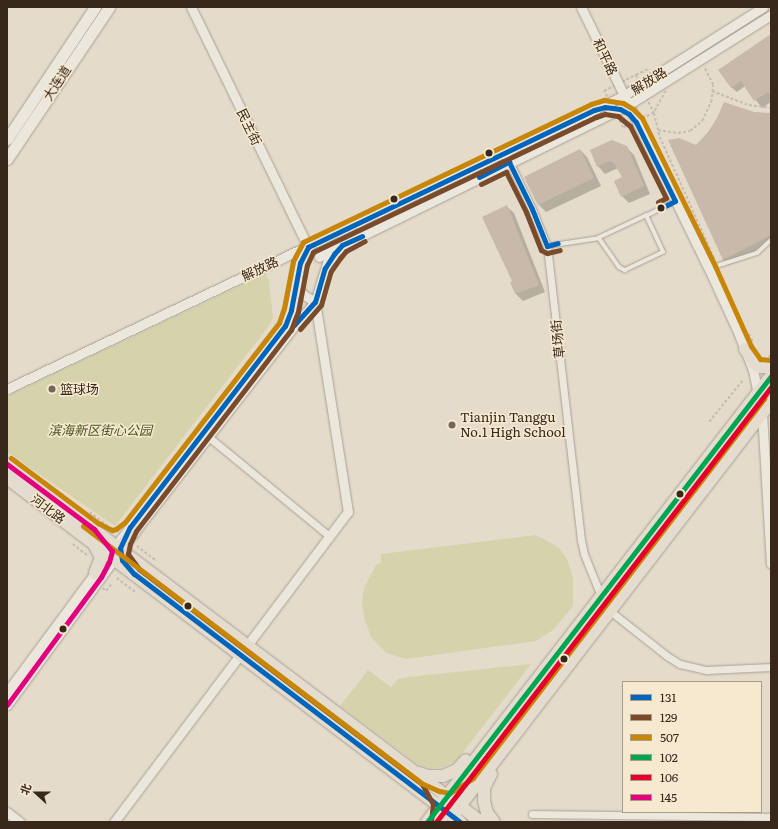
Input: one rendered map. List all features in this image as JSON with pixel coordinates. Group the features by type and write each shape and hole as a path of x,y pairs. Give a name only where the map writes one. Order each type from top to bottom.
{"main road":[{"name":"大连道","path":"7,139 95,7"},
{"name":"大连道","path":"7,159 109,7"},
{"path":"750,348 755,364 760,367 767,364"},
{"path":"441,822 466,771 513,712 757,392 771,376"},
{"path":"425,822 449,806 478,783 771,402"},
{"name":"河北路","path":"7,464 91,534"},
{"name":"河北路","path":"7,478 91,534"},
{"path":"116,551 132,529"},
{"path":"132,529 133,549 139,570"},
{"path":"91,534 116,551 243,650 417,789 480,822"},
{"path":"91,534 101,555 98,575"},
{"path":"243,650 404,766 449,806 463,822"},
{"path":"404,766 429,776 450,774 463,764 487,736 513,712"},
{"path":"494,822 485,808 484,794 486,784 516,741 526,722"},
{"path":"417,789 426,806 425,822"}],"street":[{"name":"民主街","path":"191,7 308,247"},
{"name":"和平路","path":"581,7 623,96 624,107"},
{"name":"解放路","path":"7,389 623,96 648,82 763,7"},
{"name":"解放路","path":"319,257 509,162 624,107 771,15"},
{"path":"594,110 609,107 624,107 636,122 675,201 713,267 750,348 762,413 771,564"},
{"name":"草场街","path":"505,153 535,216 547,246 580,540 601,596 610,611 667,656 680,664 707,670 771,667"},
{"path":"91,534 114,537 122,535 132,529 297,322 315,302 327,263 342,245"},
{"path":"206,435 285,326 291,310 296,279 303,254 308,247 319,257 322,270 321,284"},
{"path":"114,822 348,512 315,302 301,293 296,279"},
{"path":"206,435 329,536"},
{"path":"7,692 116,551"},
{"path":"7,705 98,575"},
{"path":"7,812 20,822"},
{"path":"532,814 771,817"},
{"path":"7,819 12,822"}],"lane":[{"path":"547,246 599,238 675,201"},
{"path":"599,238 619,267 625,270 663,252 646,216"},
{"path":"713,267 757,253 771,240"}],"path":[{"path":"658,130 678,133 690,131 702,122 711,102 713,85 704,67"},
{"path":"712,91 749,105 771,108"},
{"path":"654,113 660,137 713,267"},
{"path":"746,327 750,348"},
{"path":"767,364 771,354"},
{"path":"709,422 743,380"},
{"path":"90,512 113,530"},
{"path":"73,544 89,556"},
{"path":"136,546 157,561"},
{"path":"117,578 137,593"}],"green space":[{"name":"滨海新区街心公园","path":"265,274 269,280 273,318 268,327 115,526 7,452 7,396"},
{"path":"536,535 558,547 567,559 573,577 573,606 553,630 536,641 406,659 386,653 371,637 365,621 362,603 364,588 376,565 381,563 381,554"},
{"path":"531,664 457,760 443,767 431,768 419,765 340,706 368,670 391,687 398,679 408,677"}],"building":[{"path":"771,34 771,97 768,92 754,101 741,81 731,88 718,70"},
{"path":"724,102 754,112 771,113 771,235 723,260 668,140 679,138 696,145 708,132 717,118"},
{"path":"612,140 627,146 644,186 621,197 614,181 622,177 614,163 609,161 597,167 590,150"},
{"path":"580,149 594,178 538,205 524,177"},
{"path":"507,205 539,285 515,294 510,282 512,281 482,217"}],"transit line":[{"name":"507","path":"11,458 98,523 112,530 116,529 125,522 279,323 284,308 293,261 303,242 591,104 604,100 623,103 633,109 642,118 715,266 751,346 760,359 771,360"},
{"name":"131","path":"460,822 134,574 122,560 120,548 130,527 285,326 291,310 300,263 308,247 594,110 605,107 620,109 629,114 636,122 675,201 661,208"},
{"name":"129","path":"431,822 433,804 422,784 139,569 128,554 130,544 136,531 291,330 298,312 307,265 313,252 605,114 618,116 630,126 666,198 658,202"},
{"name":"131","path":"479,177 509,162 532,209 547,246 558,243"},
{"name":"129","path":"481,184 506,172 526,212 541,250 547,253 560,250"},
{"name":"131","path":"294,325 315,302 325,268 334,254 342,245 362,236"},
{"name":"129","path":"300,329 321,305 331,271 340,258 346,251 365,241"},
{"name":"102","path":"427,822 771,376"},
{"name":"106","path":"436,822 771,387"},
{"name":"507","path":"83,526 421,783 439,791 450,793 473,778 765,398"},
{"name":"145","path":"7,464 94,529 112,551 109,562 101,577 7,705"}],"place":[{"name":"篮球场","path":"52,389"},
{"name":"Tianjin Tanggu No.1 High School","path":"452,425"}]}
